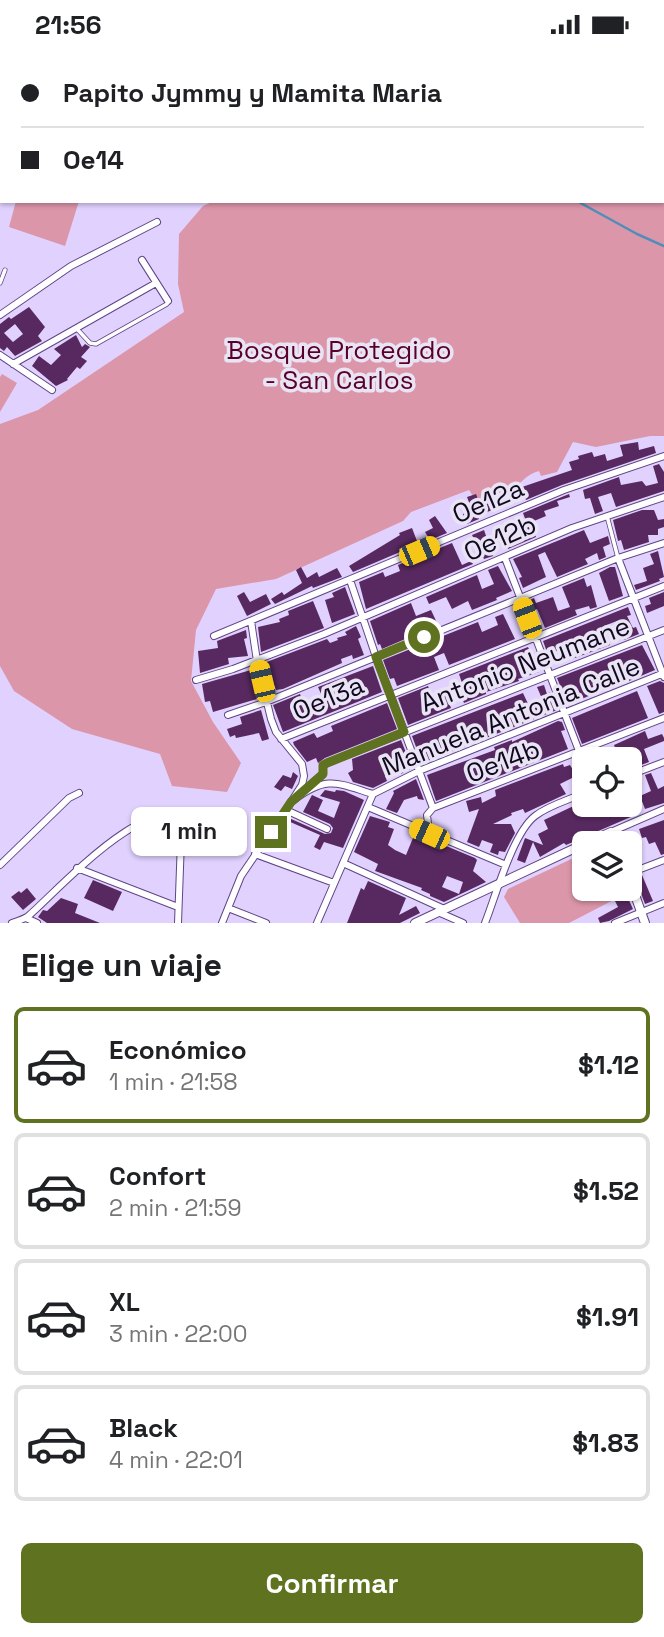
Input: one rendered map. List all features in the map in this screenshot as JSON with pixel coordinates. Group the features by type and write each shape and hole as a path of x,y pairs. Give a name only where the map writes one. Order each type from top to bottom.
{"street":[{"path":"0,315 71,266 157,222"},
{"path":"142,260 168,301"},
{"path":"13,364 156,283"},
{"path":"0,355 52,390"},
{"name":"Oe12a","path":"214,636 564,490 664,456"},
{"name":"Oe12b","path":"196,680 257,661 572,528 664,497"},
{"path":"228,715 266,702 519,597 664,543"},
{"path":"505,558 578,747"},
{"path":"618,558 664,675"},
{"path":"350,580 433,808 427,815 429,834"},
{"name":"Oe13a","path":"281,739 664,586"},
{"path":"222,923 241,876 302,785 304,768 275,732 257,661 251,621"},
{"name":"Antonio Neumane","path":"310,788 323,774 323,765 664,630"},
{"name":"Manuela Antonia Calle","path":"373,794 419,771 664,675"},
{"name":"Oe14b","path":"592,747 664,718"},
{"name":"Oe14b","path":"433,808 572,755"},
{"path":"642,770 664,762"},
{"path":"291,802 310,788 325,783 336,783 373,794 318,923"},
{"path":"0,865 69,798 79,793"},
{"path":"485,923 517,839 538,814 572,798"},
{"path":"368,807 506,865"},
{"path":"613,831 664,809"},
{"path":"286,810 327,828"},
{"path":"12,923 26,918 77,867 131,828 159,818 170,820 179,828 181,839 178,923"},
{"path":"415,923 572,850"},
{"path":"255,854 334,883"},
{"path":"642,868 664,860"},
{"path":"343,863 463,923"},
{"path":"77,867 178,907"},
{"path":"637,901 645,923"},
{"path":"615,923 664,903"},
{"path":"228,908 266,923"},
{"path":"26,918 37,923"}],"lane":[{"path":"0,283 5,270"},
{"path":"76,328 90,343 96,344 168,301"},
{"path":"607,516 618,558"}],"green space":[{"path":"15,203 78,203 65,246 9,227"},
{"name":"Bosque Protegido - San Carlos","path":"210,203 664,203 664,436 650,436 596,447 573,442 557,472 541,476 539,471 534,472 510,491 477,502 469,490 411,512 403,521 276,579 216,589 196,630 191,681 213,722 241,763 227,792 172,786 160,754 72,729 14,691 0,666 0,424 38,410 184,312 178,284 179,234 203,206"},
{"path":"2,374 17,383 0,412 0,377"},
{"path":"572,859 572,901 612,901 569,923 520,923 504,897 508,889"}],"building":[{"path":"29,307 45,327 38,336 42,341 15,356 7,347 4,351 0,348 0,324 9,317 11,319","holes":["15,324 23,334 13,342 4,333"]},
{"path":"76,335 82,347 85,344 90,347 81,357 87,361 80,369 77,367 68,380 56,386 32,366 39,356 51,365 61,355 54,349"},
{"path":"638,442 639,450 654,446 656,453 526,500 522,487 572,470 569,462 579,459 578,456 592,452 594,457 605,454 607,461 623,456 620,445"},
{"path":"659,464 664,472 664,491 616,507 611,493 598,497 603,511 595,514 590,498 585,499 583,490 619,477 621,485 642,481 646,486 658,483 653,466"},
{"path":"476,494 480,504 506,495 506,504 467,524 463,514 472,510 467,497"},
{"path":"569,494 570,497 557,501 559,506 544,511 546,516 527,524 523,513"},
{"path":"642,510 654,510 658,520 664,519 664,527 658,529 658,535 648,535 649,542 624,550 621,540 618,541 613,520"},
{"path":"435,516 447,533 430,540 425,532 433,528 429,520"},
{"path":"532,526 536,537 508,549 503,535"},
{"path":"412,528 417,541 399,549 400,552 353,572 349,566 400,535 399,533"},
{"path":"484,530 493,556 484,559 472,535"},
{"path":"584,530 590,543 608,536 610,544 603,547 606,557 599,560 597,553 585,559 588,564 557,577 545,552 538,555 546,577 523,588 519,578 522,577 513,559"},
{"path":"452,543 462,565 471,561 473,564 366,609 359,582 383,572 385,577 400,571 398,565"},
{"path":"658,551 664,577 636,590 634,585 647,581 643,568 654,564 650,554"},
{"path":"498,566 512,591 496,598 497,600 472,610 468,601 452,609 446,597 429,604 426,597 477,575 482,589 494,584 488,570"},
{"path":"301,567 307,578 317,572 319,577 337,568 342,577 313,588 312,586 275,604 271,599 282,592 284,595 302,583 296,570"},
{"path":"615,567 623,596 609,601 599,573"},
{"path":"584,578 587,587 591,585 597,607 575,610 577,615 545,628 537,609 531,611 528,601 534,598 536,603 553,597 558,611 570,607 562,587"},
{"path":"345,587 355,614 332,623 325,600 334,597 332,593"},
{"path":"244,592 250,602 266,594 271,604 247,616 237,596"},
{"path":"664,592 664,606 647,613 645,606 651,604 649,598"},
{"path":"313,601 324,628 261,652 258,627 280,622 279,619 289,615 288,611"},
{"path":"411,603 416,616 431,610 438,625 382,649 380,644 378,645 370,621"},
{"path":"628,607 631,615 627,616 639,634 624,640 617,621 604,626 610,645 572,659 570,655 566,656 563,648 548,655 543,641"},
{"path":"503,614 515,639 449,665 444,653 434,657 439,670 397,686 394,678 390,679 383,660 478,622 482,632 498,625 495,617"},
{"path":"356,626 364,655 341,659 342,663 283,689 276,690 271,677 267,678 264,663 327,639 330,643 338,640 337,638 347,635 345,632"},
{"path":"246,630 247,638 244,639 248,656 228,658 229,664 200,673 198,651 218,648 217,641"},
{"path":"642,645 655,670 629,681 626,674 614,678 618,685 612,688 610,684 568,705 557,678"},
{"path":"528,647 539,672 464,703 458,688 463,686 459,674"},
{"path":"373,666 382,692 283,732 273,705 300,694 303,703 322,696 318,687"},
{"path":"251,670 257,699 213,712 210,701 205,702 202,684"},
{"path":"660,681 664,683 664,712 659,714 647,686"},
{"path":"544,685 557,710 422,763 412,736 523,693 529,706 543,701 537,687"},
{"path":"428,686 432,697 445,692 451,708 408,725 398,698"},
{"path":"637,691 648,718 582,744 572,718"},
{"path":"387,703 397,729 318,763 316,758 307,762 294,745 293,742 314,733 317,738 333,731 331,726"},
{"path":"261,710 269,739 262,741 259,733 230,737 227,729 242,724 240,717"},
{"path":"558,721 562,722 565,730 561,731 568,749 436,801 427,775 495,750 494,747 512,742"},
{"path":"645,731 648,739 662,734 664,738 664,741 644,749 649,762 642,765 642,747 614,745"},
{"path":"401,740 412,768 401,774 399,770 385,776 387,781 373,788 353,782 348,773 353,770 352,759"},
{"path":"563,764 564,767 570,765 572,768 572,778 560,784 566,794 525,813 523,809 511,813 512,815 493,824 511,824 515,833 505,852 499,851 498,855 490,852 493,844 482,840 479,847 467,842 479,809 469,812 466,801 481,797 482,803 496,796 495,790"},
{"path":"293,772 298,776 292,789 285,786 281,791 274,787 283,775 291,778"},
{"path":"651,773 658,789 664,786 664,803 645,809 642,795 651,791 645,775"},
{"path":"416,779 424,800 418,799 417,796 404,800 397,813 386,809 393,791"},
{"path":"325,790 344,791 364,800 343,848 324,842 320,850 314,847 320,835 288,821 289,818 325,834 331,833 333,828 330,824 303,812 312,795 323,800 318,811 334,818 340,802 320,796"},
{"path":"572,807 572,817 631,817 598,831 572,831 572,842 566,845 564,843 540,857 533,842 525,863 517,860 525,838 543,845 538,834 548,829 544,820"},
{"path":"370,816 390,822 388,827 394,829 388,845 395,850 406,855 415,833 475,858 477,860 473,871 486,882 444,902 430,896 421,890 422,888 375,871 378,864 354,852","holes":["447,876 463,882 459,894 442,887"]},
{"path":"664,820 664,854 661,855 655,842 649,844 646,837 642,838 642,831 639,829"},
{"path":"642,875 653,901 645,904 642,896"},
{"path":"93,880 122,892 113,911 84,898"},
{"path":"368,881 406,898 399,915 416,906 420,913 400,923 347,923 361,888 364,890"},
{"path":"27,888 36,899 23,910 11,897"},
{"path":"61,898 78,904 75,913 100,923 47,923 38,917 43,910 47,911"},
{"path":"615,901 629,901 633,909 600,923 598,918 618,907"}],"waterway":[{"path":"581,203 664,246"}],"route":[{"path":"271,832 291,802 323,774 323,765 404,732 376,657 424,637"}]}
